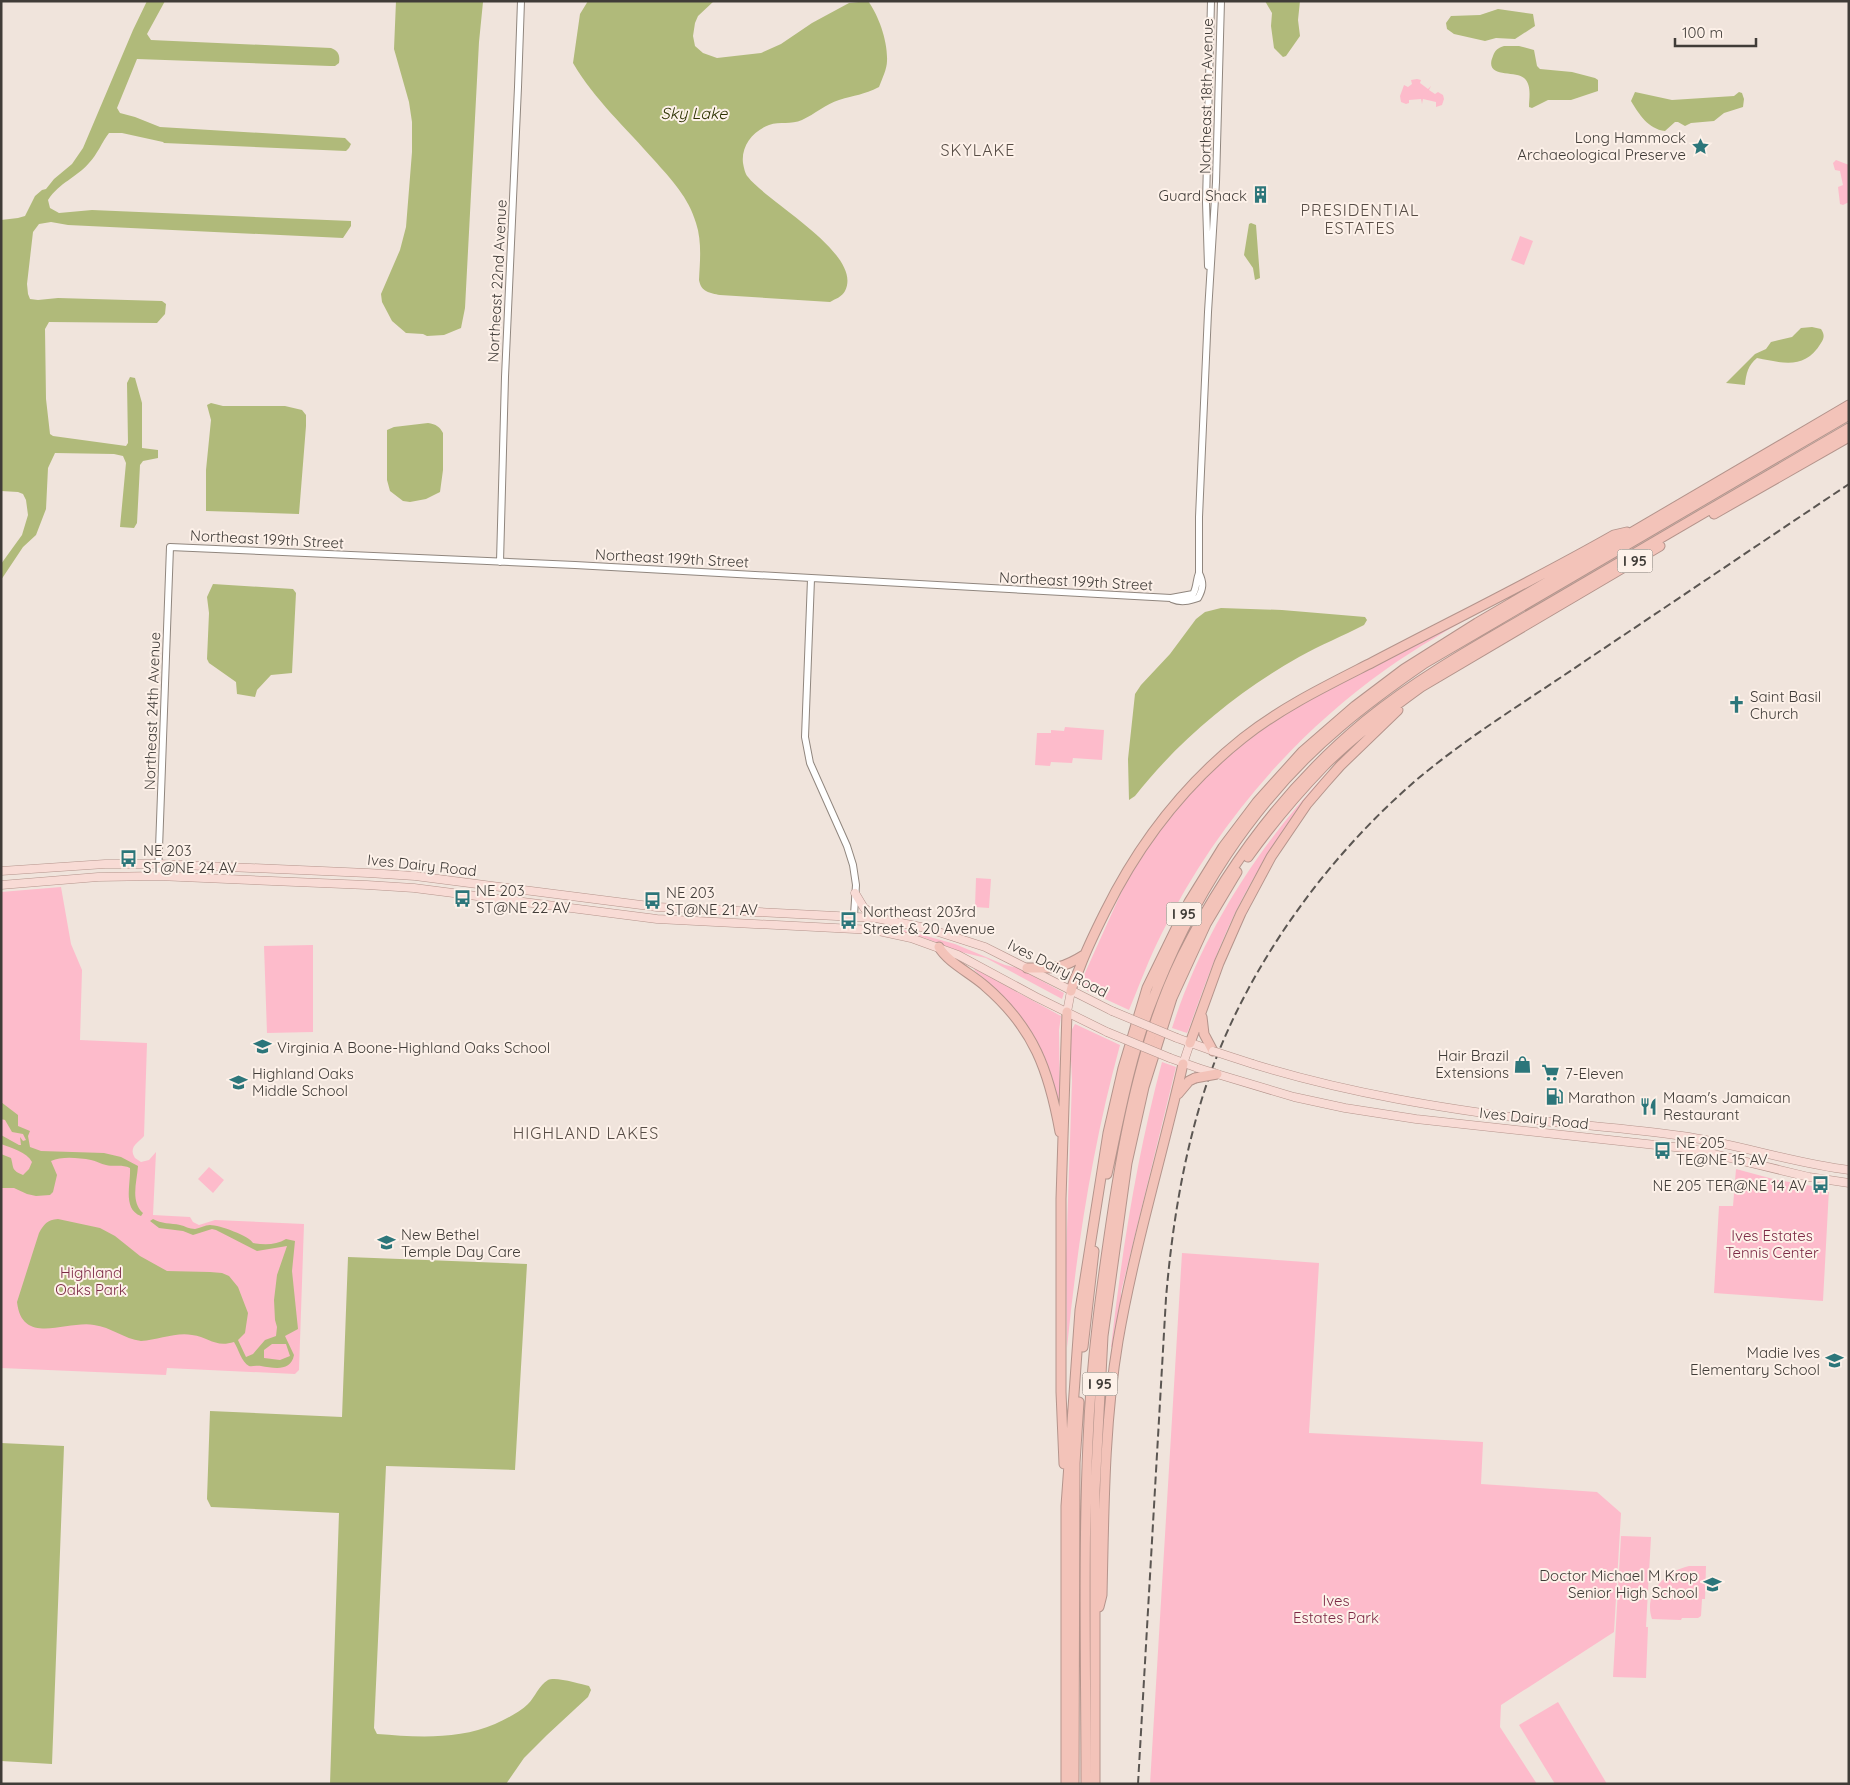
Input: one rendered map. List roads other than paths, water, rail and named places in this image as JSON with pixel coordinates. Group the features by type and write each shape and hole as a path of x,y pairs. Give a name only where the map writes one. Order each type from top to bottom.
{"highway":[{"name":"I 95","path":"1066,1784 1066,1506 1080,1310 1108,1133 1123,1068 1147,988 1189,902 1223,847 1257,802 1302,752 1355,706 1404,668 1849,405"},
{"path":"1074,1784 1075,1463 1082,1358 1094,1250 1106,1180 1130,1068 1146,1018 1177,941 1207,884 1250,822 1300,764 1339,727 1389,688 1425,663 1849,415"},
{"path":"1086,1784 1088,1442 1102,1280 1119,1173 1145,1057 1160,1009 1181,958 1215,894 1260,829 1291,792 1334,748 1368,718 1409,688 1486,641 1849,428"},
{"name":"I 95","path":"1095,1784 1096,1490 1105,1317 1127,1163 1144,1088 1172,998 1206,924 1238,870 1279,815 1324,765 1373,723 1421,687 1702,521 1849,437"},
{"path":"1071,991 1084,955 1119,882 1147,839 1192,785 1242,739 1275,715 1316,692 1521,586 1614,535 1641,527"},
{"path":"1190,1043 1219,963 1241,913 1263,870 1292,825 1307,804 1340,766 1421,687"},
{"path":"939,947 943,955 981,982 1000,1000 1027,1034 1038,1053 1051,1086 1062,1145"},
{"path":"1027,968 1055,969 1065,966 1084,955"},
{"path":"1066,1012 1065,1110 1062,1145 1061,1392 1066,1506"},
{"path":"1202,1012 1202,1024 1210,1050"},
{"path":"1095,1624 1102,1595 1104,1471 1110,1397 1118,1342 1132,1272 1183,1064"},
{"path":"1177,1094 1189,1081 1217,1074"}],"main road":[{"name":"Ives Dairy Road","path":"1,872 76,865 159,864 415,876 657,907 854,915 876,918 926,928 967,940 992,950 1112,1011 1177,1038 1253,1064 1335,1086 1410,1101 1541,1120 1682,1136 1811,1164 1849,1170"},
{"name":"Ives Dairy Road","path":"1,885 104,876 158,876 414,888 657,919 874,930 902,935 958,955 1107,1032 1183,1064 1317,1102 1416,1119 1693,1149 1809,1177 1849,1183"},
{"path":"855,893 864,908 876,918"},
{"path":"853,928 854,915"},
{"path":"1066,1012 1071,991"},
{"path":"1183,1064 1190,1043"}],"street":[{"name":"Northeast 22nd Avenue","path":"500,562 505,387 521,1"},
{"name":"Northeast 18th Avenue","path":"1208,312 1206,202 1211,1"},
{"name":"Northeast 18th Avenue","path":"1171,598 1193,594 1196,590 1196,581 1199,574 1199,517 1208,312 1216,202 1221,1"},
{"name":"Northeast 199th Street","path":"170,547 500,562 1171,598"},
{"name":"Northeast 24th Avenue","path":"158,876 170,547"},
{"path":"810,579 805,737 810,764 853,865 855,875 854,915"}],"water":[{"path":"147,1 165,1 147,34 151,40 331,48 338,54 339,63 335,66 330,66 137,59 117,108 120,113 160,127 345,138 351,144 346,151 164,143 122,133 109,133 89,163 63,184 48,200 50,208 59,213 92,210 351,221 351,226 343,238 68,225 51,222 39,224 33,232 27,284 30,299 162,301 166,304 165,314 157,323 49,322 45,329 46,399 50,434 53,436 126,446 128,443 127,383 130,377 135,378 142,403 142,448 158,450 158,458 143,461 140,465 137,523 134,528 120,527 126,463 123,456 114,454 55,453 48,468 46,509 36,535 23,547 1,580 1,564 22,535 28,515 26,500 23,494 1,491 1,220 25,216 35,196 46,189 54,179 72,164 83,148"},
{"path":"396,1 483,2 479,42 465,308 461,328 444,335 427,336 406,333 392,321 382,302 381,294 400,250 406,227 412,152 412,122 409,102 394,49"},
{"name":"Sky Lake","path":"588,1 714,1 698,16 693,36 695,46 703,53 717,58 761,53 781,44 812,23 849,3 868,1 879,22 886,46 887,64 879,87 834,102 807,118 790,123 773,124 763,128 749,140 743,157 746,174 758,188 811,230 828,245 841,261 847,277 845,291 842,295 830,302 720,295 709,293 702,287 699,280 699,237 689,205 667,174 601,101 573,63 580,14"},
{"path":"1265,1 1300,1 1298,20 1300,36 1286,56 1283,57 1274,48 1271,26 1272,13"},
{"path":"1498,9 1533,14 1535,26 1515,39 1496,38 1485,41 1454,34 1447,29 1446,23 1451,16 1480,15"},
{"path":"1504,46 1519,46 1534,50 1537,66 1540,69 1572,72 1595,78 1598,80 1598,91 1571,100 1548,100 1532,108 1529,107 1530,96 1527,81 1520,76 1502,73 1492,68 1491,63 1494,54"},
{"path":"1635,92 1672,100 1734,96 1739,92 1742,93 1744,99 1743,107 1724,113 1714,121 1691,123 1685,126 1675,122 1665,131 1649,124 1641,116 1631,101"},
{"path":"1249,224 1256,225 1260,278 1255,280 1253,268 1244,255"},
{"path":"1812,327 1821,329 1824,336 1815,352 1808,357 1801,361 1784,363 1757,358 1748,370 1745,385 1726,383 1755,354 1766,349 1771,342 1792,337 1801,328"},
{"path":"211,403 223,406 285,406 302,410 306,415 299,514 206,511 206,470 211,420 207,405"},
{"path":"428,423 437,426 443,433 443,470 440,492 426,499 410,502 403,501 390,491 387,480 387,430 394,427"},
{"path":"213,584 293,589 296,593 292,673 271,675 257,690 255,697 237,694 236,682 209,663 207,659 209,613 207,597"},
{"path":"1221,608 1282,610 1365,617 1367,620 1364,625 1307,653 1276,671 1231,702 1190,736 1152,775 1135,796 1129,800 1128,759 1135,694 1170,654 1196,619 1205,612"},
{"path":"1,1102 18,1115 18,1126 30,1131 28,1136 30,1147 41,1151 104,1153 121,1157 138,1166 135,1197 143,1213 141,1216 131,1208 129,1202 130,1168 124,1166 106,1165 93,1160 60,1158 51,1161 57,1175 53,1192 50,1195 36,1196 14,1188 1,1188 1,1154 11,1158 15,1170 23,1175 29,1169 32,1162 23,1153 1,1144 1,1135 19,1145 21,1145 20,1137 23,1141 26,1140 23,1134 12,1132 5,1120 1,1119"},
{"path":"58,1219 100,1228 115,1236 140,1256 167,1271 210,1272 229,1276 238,1287 248,1313 245,1333 238,1340 246,1357 253,1354 265,1340 276,1336 274,1300 277,1275 287,1246 257,1251 216,1230 212,1229 193,1235 183,1231 159,1228 150,1221 153,1219 193,1229 214,1225 234,1231 257,1244 274,1243 286,1239 295,1241 292,1271 298,1329 285,1336 294,1355 292,1360 281,1368 250,1366 244,1362 234,1342 222,1344 186,1334 141,1341 94,1325 83,1324 36,1328 27,1324 21,1316 17,1302 39,1233 46,1223","holes":["272,1344 286,1344 290,1356 280,1360 264,1358 264,1350"]},
{"path":"348,1257 527,1264 515,1470 386,1466 374,1728 377,1734 407,1736 437,1736 466,1733 495,1724 517,1713 528,1704 548,1680 562,1680 589,1686 591,1690 588,1697 524,1758 506,1784 330,1784 339,1513 211,1507 207,1499 210,1411 342,1417"},
{"path":"1,1443 64,1446 52,1764 1,1761"}],"railway":[{"path":"1138,1784 1166,1298 1172,1245 1180,1192 1197,1115 1221,1046 1241,1003 1289,922 1317,884 1380,813 1414,782 1500,718 1849,484"}],"place":[{"name":"Long Hammock Archaeological Preserve","path":"1700,146"},
{"name":"Guard Shack","path":"1261,195"},
{"name":"Saint Basil Church","path":"1736,705"},
{"name":"NE 203 ST@NE 24 AV","path":"129,859"},
{"name":"NE 203 ST@NE 22 AV","path":"462,899"},
{"name":"NE 203 ST@NE 21 AV","path":"652,901"},
{"name":"Northeast 203rd Street & 20 Avenue","path":"849,920"},
{"name":"Virginia A Boone-Highland Oaks School","path":"263,1047"},
{"name":"Hair Brazil Extensions","path":"1523,1064"},
{"name":"7-Eleven","path":"1551,1073"},
{"name":"Highland Oaks Middle School","path":"238,1082"},
{"name":"Marathon","path":"1554,1097"},
{"name":"Maam's Jamaican Restaurant","path":"1649,1106"},
{"name":"NE 205 TE@NE 15 AV","path":"1662,1151"},
{"name":"NE 205 TER@NE 14 AV","path":"1821,1185"},
{"name":"New Bethel Temple Day Care","path":"387,1243"},
{"name":"Madie Ives Elementary School","path":"1834,1361"},
{"name":"Doctor Michael M Krop Senior High School","path":"1712,1584"}],"district":[{"name":"SKYLAKE","path":"978,150"},
{"name":"PRESIDENTIAL ESTATES","path":"1360,219"},
{"name":"HIGHLAND LAKES","path":"586,1133"}],"park label":[{"name":"Ives Estates Tennis Center","path":"1772,1244"},
{"name":"Highland Oaks Park","path":"91,1280"},
{"name":"Ives Estates Park","path":"1336,1608"}]}
